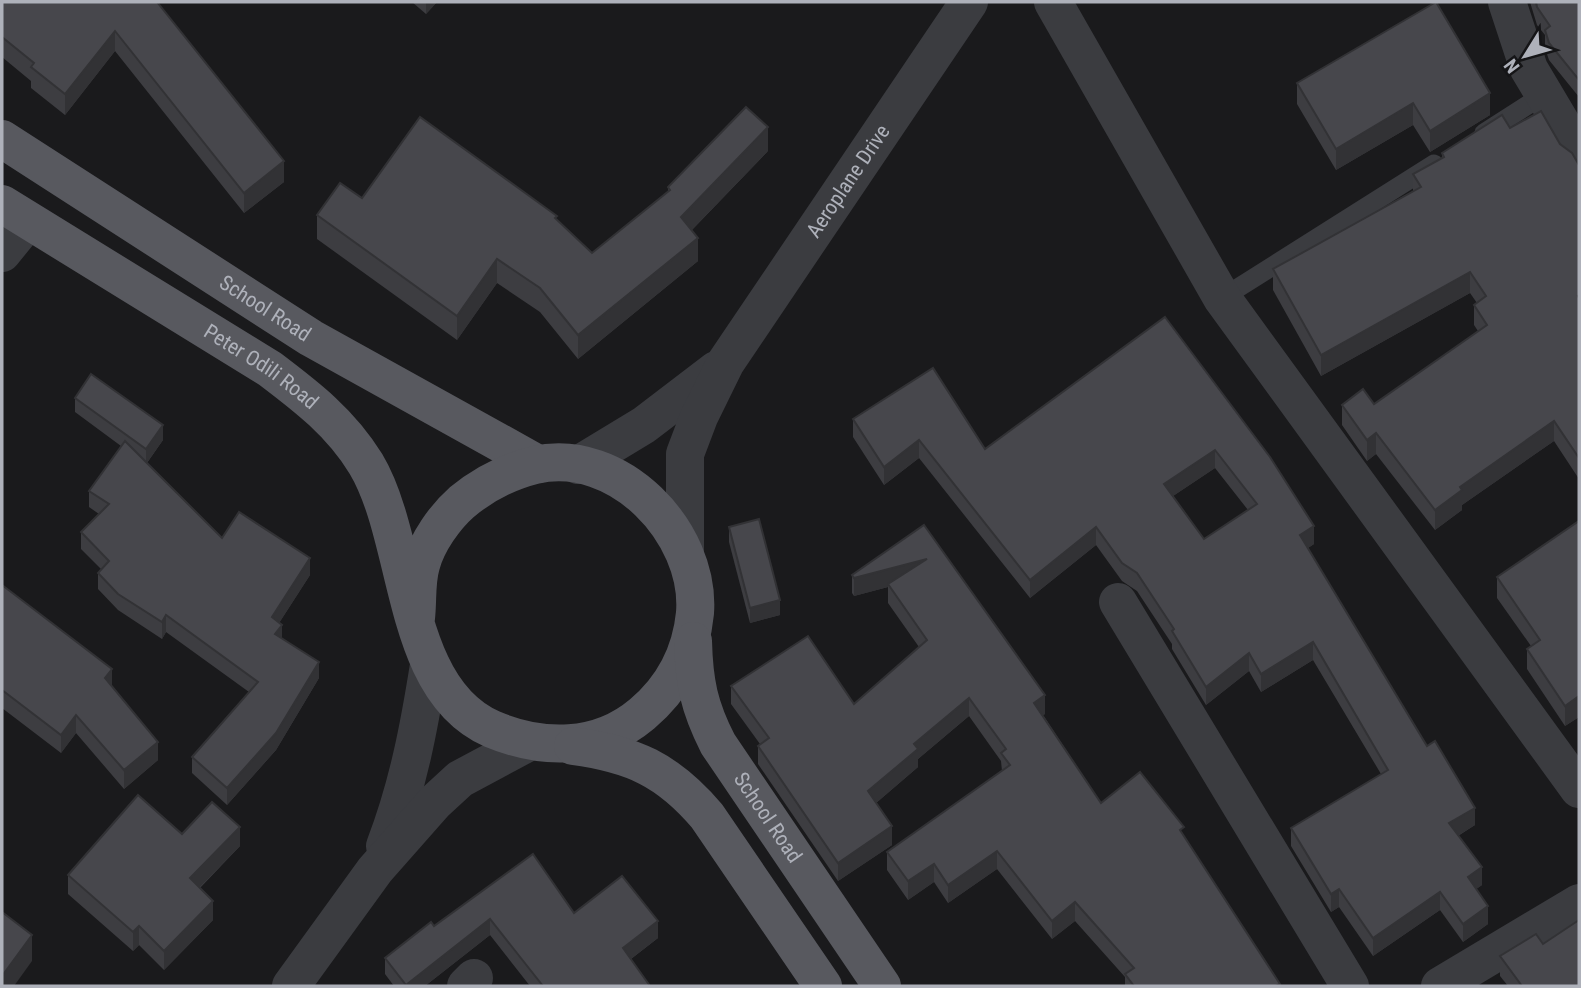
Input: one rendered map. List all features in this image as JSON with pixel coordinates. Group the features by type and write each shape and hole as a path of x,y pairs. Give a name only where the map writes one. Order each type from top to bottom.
{"main road":[{"name":"School Road","path":"2,139 311,338 538,464"},
{"name":"Peter Odili Road","path":"15,213 270,369 312,400 341,427 367,465 385,503 429,665 454,701 489,727 545,744"},
{"path":"416,618 421,564 446,516 487,481 538,464 578,465 623,481 660,510 685,550 696,592 693,636 681,670 659,700 631,724 597,739 545,744"},
{"name":"School Road","path":"693,636 694,678 701,712 718,744 882,986"},
{"path":"545,744 608,751 635,760 663,773 688,794 707,816 823,986"}],"street":[{"name":"Aeroplane Drive","path":"726,362 969,2"},
{"path":"1053,2 1222,298 1579,789"},
{"path":"1507,2 1529,69 1579,153"},
{"path":"2,253 15,213"},
{"path":"578,465 685,396 726,362"},
{"path":"685,550 685,454 699,417 726,362"},
{"path":"1118,602 1350,986"},
{"path":"375,870 404,797 417,742 429,665"},
{"path":"291,986 375,870 435,802 460,779 545,744"},
{"path":"1440,986 1579,903"}],"lane":[{"path":"1222,298 1534,101"}],"building":[{"path":"2,2 157,2 284,161 244,193 115,31 65,94 31,67 34,63 2,37"},
{"path":"1436,2 1490,93 1430,131 1413,103 1336,149 1297,83"},
{"path":"1536,2 1579,2 1579,80 1549,43 1545,30 1550,26"},
{"path":"746,107 768,127 681,217 698,238 578,335 540,288 497,259 457,316 317,215 340,183 362,198 420,117 557,216 555,218 592,253 670,190 668,187"},
{"path":"1541,111 1560,144 1572,153 1579,165 1579,458 1554,421 1460,487 1462,490 1435,510 1376,433 1367,440 1342,405 1363,389 1374,404 1487,325 1474,305 1486,296 1470,272 1321,355 1273,269 1421,187 1413,174 1444,157 1442,153 1502,115 1510,128"},
{"path":"1165,317 1270,457 1314,526 1300,535 1427,746 1435,741 1475,808 1449,823 1482,867 1468,877 1488,906 1463,924 1440,892 1373,938 1339,889 1331,894 1291,828 1388,770 1313,642 1261,674 1249,653 1206,687 1172,631 1174,629 1137,573 1122,563 1096,527 1030,580 919,440 884,467 853,419 933,368 985,449","holes":["1215,450 1257,504 1204,539 1164,484"]},
{"path":"91,374 163,425 146,449 75,398"},
{"path":"125,441 222,538 239,512 310,558 272,617 282,625 275,634 319,662 276,733 227,788 192,757 258,682 166,615 162,622 118,594 98,573 109,561 81,532 109,504 89,491"},
{"path":"759,519 780,600 750,608 729,527"},
{"path":"1579,521 1579,696 1565,706 1527,649 1540,640 1497,577"},
{"path":"924,525 1045,695 1034,703 1101,803 1140,772 1184,827 1180,830 1280,984 1134,986 1125,974 1134,968 1075,902 1052,921 997,851 948,885 934,864 908,881 887,852 1010,765 1001,753 1006,749 969,698 914,744 918,749 868,791 892,826 838,863 758,746 769,738 731,686 808,636 854,704 927,640 888,584 927,559 854,578 852,575"},
{"path":"2,585 112,669 105,678 158,742 124,770 76,715 61,735 2,690"},
{"path":"138,795 182,834 212,802 240,827 190,878 213,901 164,951 139,926 133,932 68,875"},
{"path":"533,854 574,913 622,876 658,921 623,948 650,986 543,986 490,919 406,985 385,958 431,922 434,926"},
{"path":"2,912 32,935 2,976"},
{"path":"1579,920 1579,986 1522,986 1500,956 1536,934 1543,944"}]}
